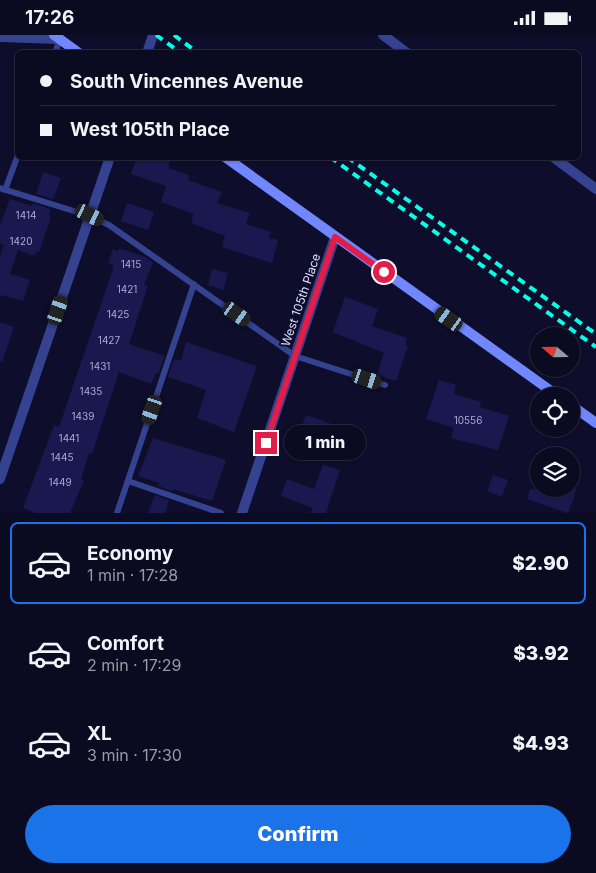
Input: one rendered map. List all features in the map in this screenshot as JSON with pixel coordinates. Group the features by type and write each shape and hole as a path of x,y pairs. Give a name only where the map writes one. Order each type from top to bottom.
{"main road":[{"path":"57,37 75,50"},
{"path":"229,160 545,387"},
{"path":"580,411 596,423"}],"street":[{"path":"148,50 153,35"},
{"path":"383,35 403,50"},
{"path":"0,37 57,37"},
{"path":"0,479 109,160"},
{"path":"557,160 596,189"},
{"name":"West 105th Place","path":"242,513 335,237"}],"lane":[{"path":"55,50 57,37"},
{"path":"16,160 2,189 90,215 109,225 295,355 385,385"},
{"path":"117,513 194,285"},
{"path":"128,481 221,513"}],"building":[{"path":"136,160 170,160 168,168 189,175 188,180 222,192 217,203 250,213 246,224 271,232 269,238 278,240 272,263 222,247 225,236 191,223 194,214 161,202 166,186 131,174"},
{"path":"43,172 61,178 53,199 36,194"},
{"path":"10,199 32,206 33,203 50,209 49,217 51,217 39,252 36,251 35,256 18,250 10,274 30,280 23,301 0,295 0,256 4,245 0,244 0,225"},
{"path":"127,203 154,212 148,230 121,221"},
{"path":"119,248 145,257 153,262 144,285 148,286 129,344 165,356 158,374 156,373 151,384 119,372 92,454 89,453 81,479 84,480 70,513 35,513 23,508 54,425 59,427 113,269 113,265 108,263 113,249 118,251"},
{"path":"212,269 228,273 223,290 208,285"},
{"path":"345,297 378,309 372,326 407,338 405,345 408,346 396,381 377,375 384,353 333,332"},
{"path":"0,322 14,327 2,362 0,361"},
{"path":"186,342 257,366 234,432 197,418 206,390 168,377 174,359 181,361"},
{"path":"439,380 456,385 454,394 481,402 480,407 509,416 498,450 451,438 454,428 426,419"},
{"path":"306,415 346,429 340,446 302,433 300,431"},
{"path":"153,438 226,460 212,501 173,489 172,491 158,486 159,483 138,476"},
{"path":"323,465 340,470 326,513 311,513 313,508 281,496 287,479 314,489"},
{"path":"493,475 508,480 502,497 487,491"},
{"path":"530,489 530,497 574,497 568,513 527,499"},
{"path":"155,495 169,500 165,513 148,513"}],"railway":[{"path":"156,35 177,50"},
{"path":"174,35 194,50"},
{"path":"334,160 596,347"},
{"path":"351,160 596,334"}],"route":[{"path":"266,443 335,237 384,272"}]}
